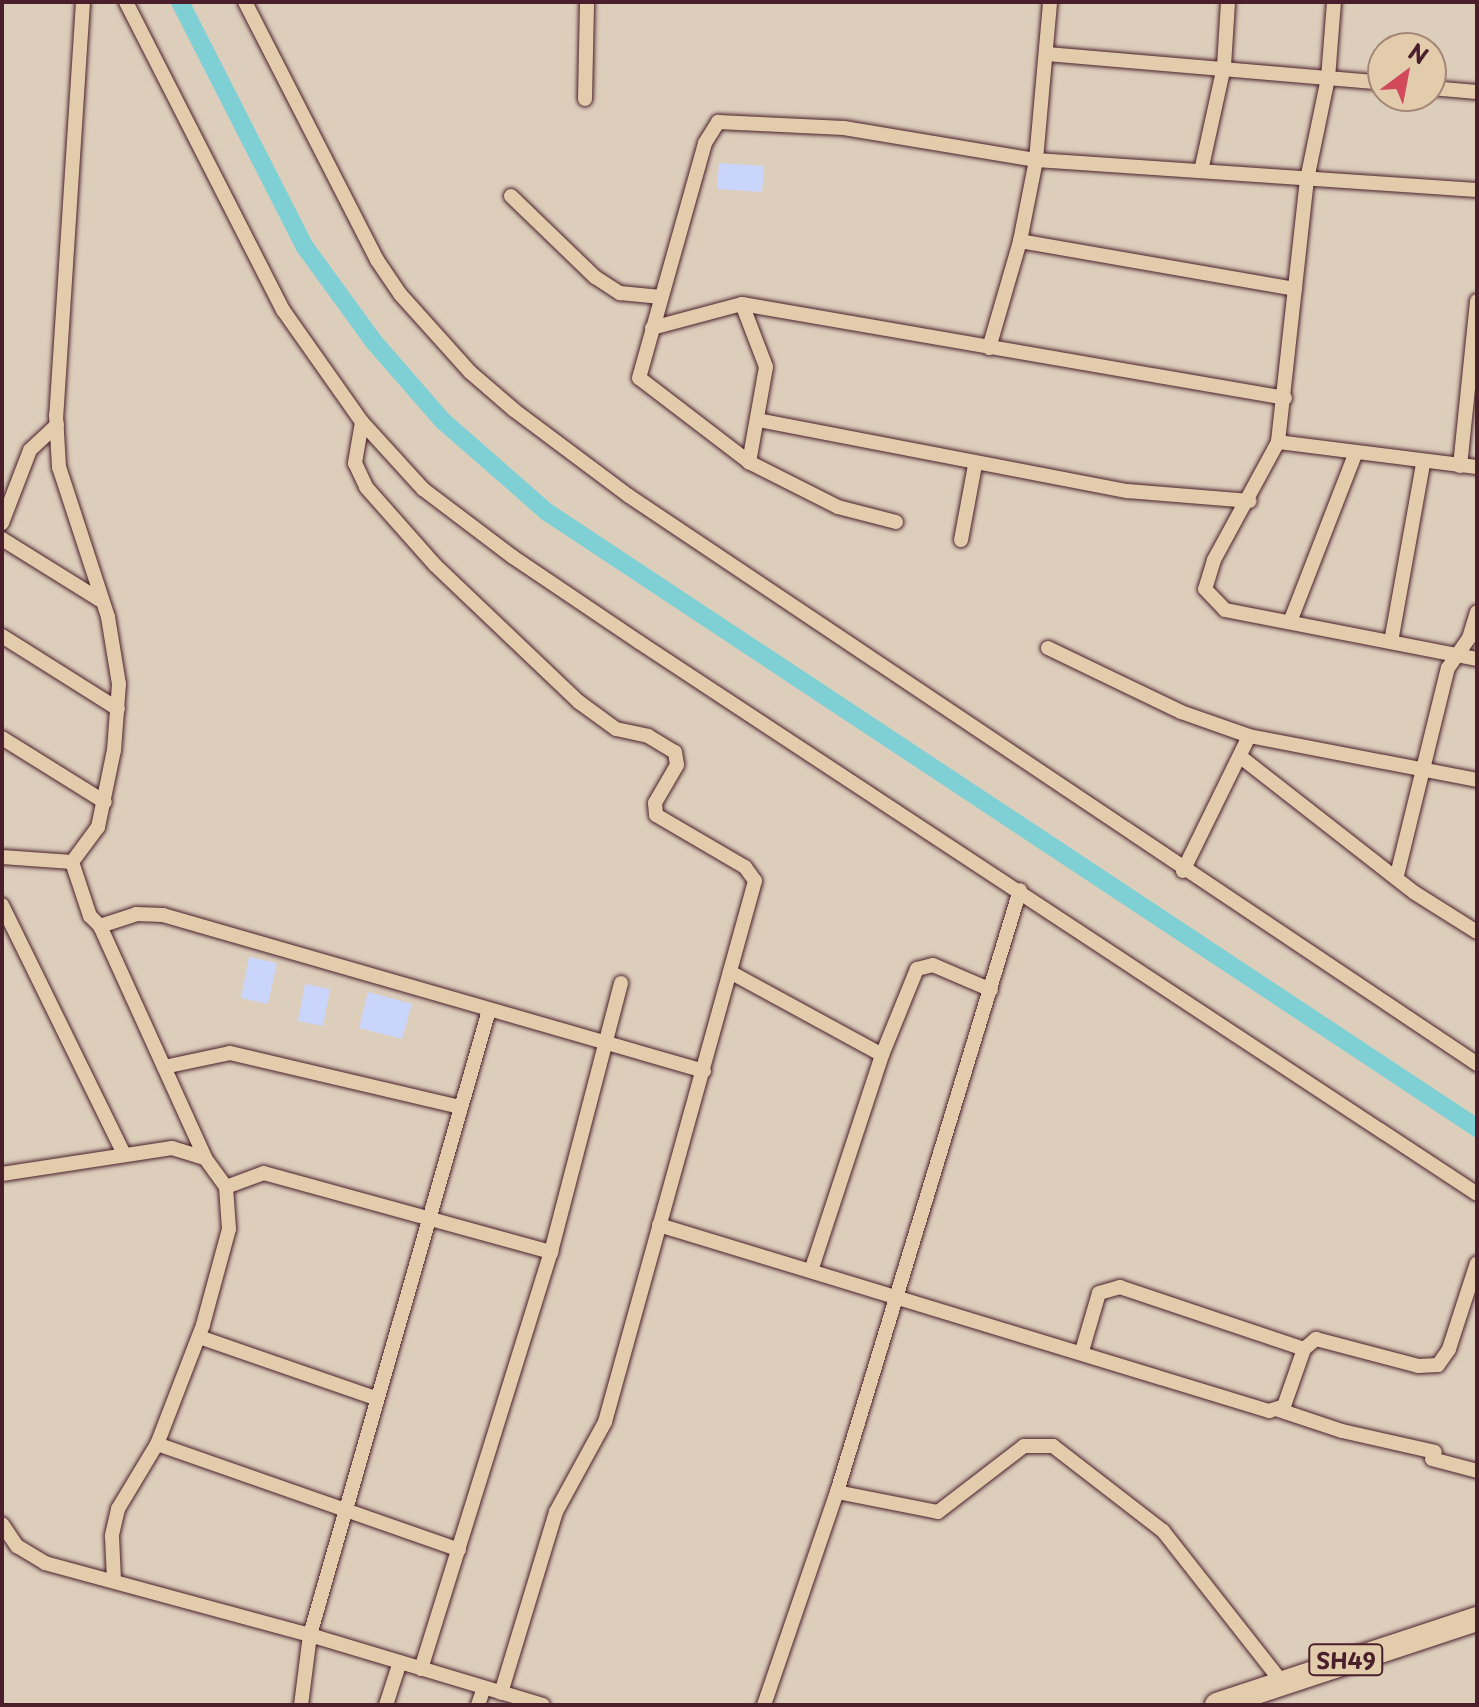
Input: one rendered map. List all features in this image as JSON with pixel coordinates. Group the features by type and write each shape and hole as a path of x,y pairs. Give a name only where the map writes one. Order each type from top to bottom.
{"main road":[{"name":"SH49","path":"1217,1705 1281,1681 1477,1619"}],"street":[{"path":"72,862 94,835 105,802 118,709 119,668 62,486 57,425 83,2"},
{"path":"126,2 283,310 362,422 423,489 513,557 1477,1194"},
{"path":"245,2 377,260 470,372 581,462 1183,871 1477,1064"},
{"path":"585,99 587,2"},
{"path":"989,348 1020,241 1036,160 1050,2"},
{"path":"1201,171 1224,66 1228,2"},
{"path":"1334,2 1328,78 1307,179 1278,442 1250,501 1214,560 1205,589 1225,610 1454,657 1477,659"},
{"path":"1047,54 1224,66 1367,82"},
{"path":"1447,89 1477,92"},
{"path":"896,522 838,507 749,462 641,382 639,366 705,143 718,122 844,128 1036,160 1477,190"},
{"path":"511,196 595,277 620,293 661,297"},
{"path":"1020,241 1295,289"},
{"path":"1460,466 1477,301"},
{"path":"652,328 742,304 1285,398"},
{"path":"742,304 766,367 749,462"},
{"path":"758,420 975,465 1128,491 1250,501"},
{"path":"362,422 355,448 359,476 435,565 579,702 616,729 648,736 675,752 677,765 655,803 656,815 745,867 755,881 605,1422 556,1512 501,1693"},
{"path":"2,523 30,450 57,425"},
{"path":"1278,442 1423,464 1477,467"},
{"path":"1290,622 1355,454"},
{"path":"1391,642 1423,464"},
{"path":"961,540 975,465"},
{"path":"2,539 100,600"},
{"path":"1397,875 1422,768 1454,657 1469,638 1477,612"},
{"path":"2,636 118,709"},
{"path":"1048,648 1181,712 1249,736 1300,750 1422,768 1477,780"},
{"path":"1183,871 1242,758 1249,736"},
{"path":"2,738 105,802"},
{"path":"1242,758 1437,909 1477,932"},
{"path":"2,857 72,862"},
{"path":"72,862 90,916 100,926 205,1158 226,1187 229,1229 199,1337 157,1444 118,1509 112,1536 114,1580"},
{"path":"764,1705 837,1492 1020,890"},
{"path":"2,905 124,1154"},
{"path":"100,926 136,914 163,915 704,1071"},
{"path":"811,1271 882,1055 923,964 991,990"},
{"path":"730,972 882,1055"},
{"path":"421,1669 551,1252 621,983"},
{"path":"301,1705 310,1635 341,1511 489,1010"},
{"path":"164,1067 230,1053 461,1107"},
{"path":"2,1174 172,1148 205,1158"},
{"path":"226,1187 264,1173 358,1203 428,1218 551,1252"},
{"path":"659,1225 1477,1471"},
{"path":"1279,1410 1289,1398 1309,1342 1326,1338 1418,1366 1438,1365 1449,1349 1477,1263"},
{"path":"1082,1351 1099,1293 1120,1287 1304,1349"},
{"path":"199,1337 375,1398"},
{"path":"157,1444 459,1550"},
{"path":"837,1492 938,1512 1024,1446 1053,1446 1163,1531 1281,1681"},
{"path":"2,1524 17,1546 45,1563 310,1635 543,1705"},
{"path":"386,1705 400,1662"},
{"path":"478,1705 484,1688"}],"building":[{"path":"719,163 764,166 762,192 717,189"},
{"path":"249,957 277,963 268,1004 241,998"},
{"path":"305,984 330,989 323,1026 298,1021"},
{"path":"368,992 412,1004 402,1039 359,1028"}],"waterway":[{"path":"180,2 305,247 374,342 443,421 547,512 1477,1128"}]}
